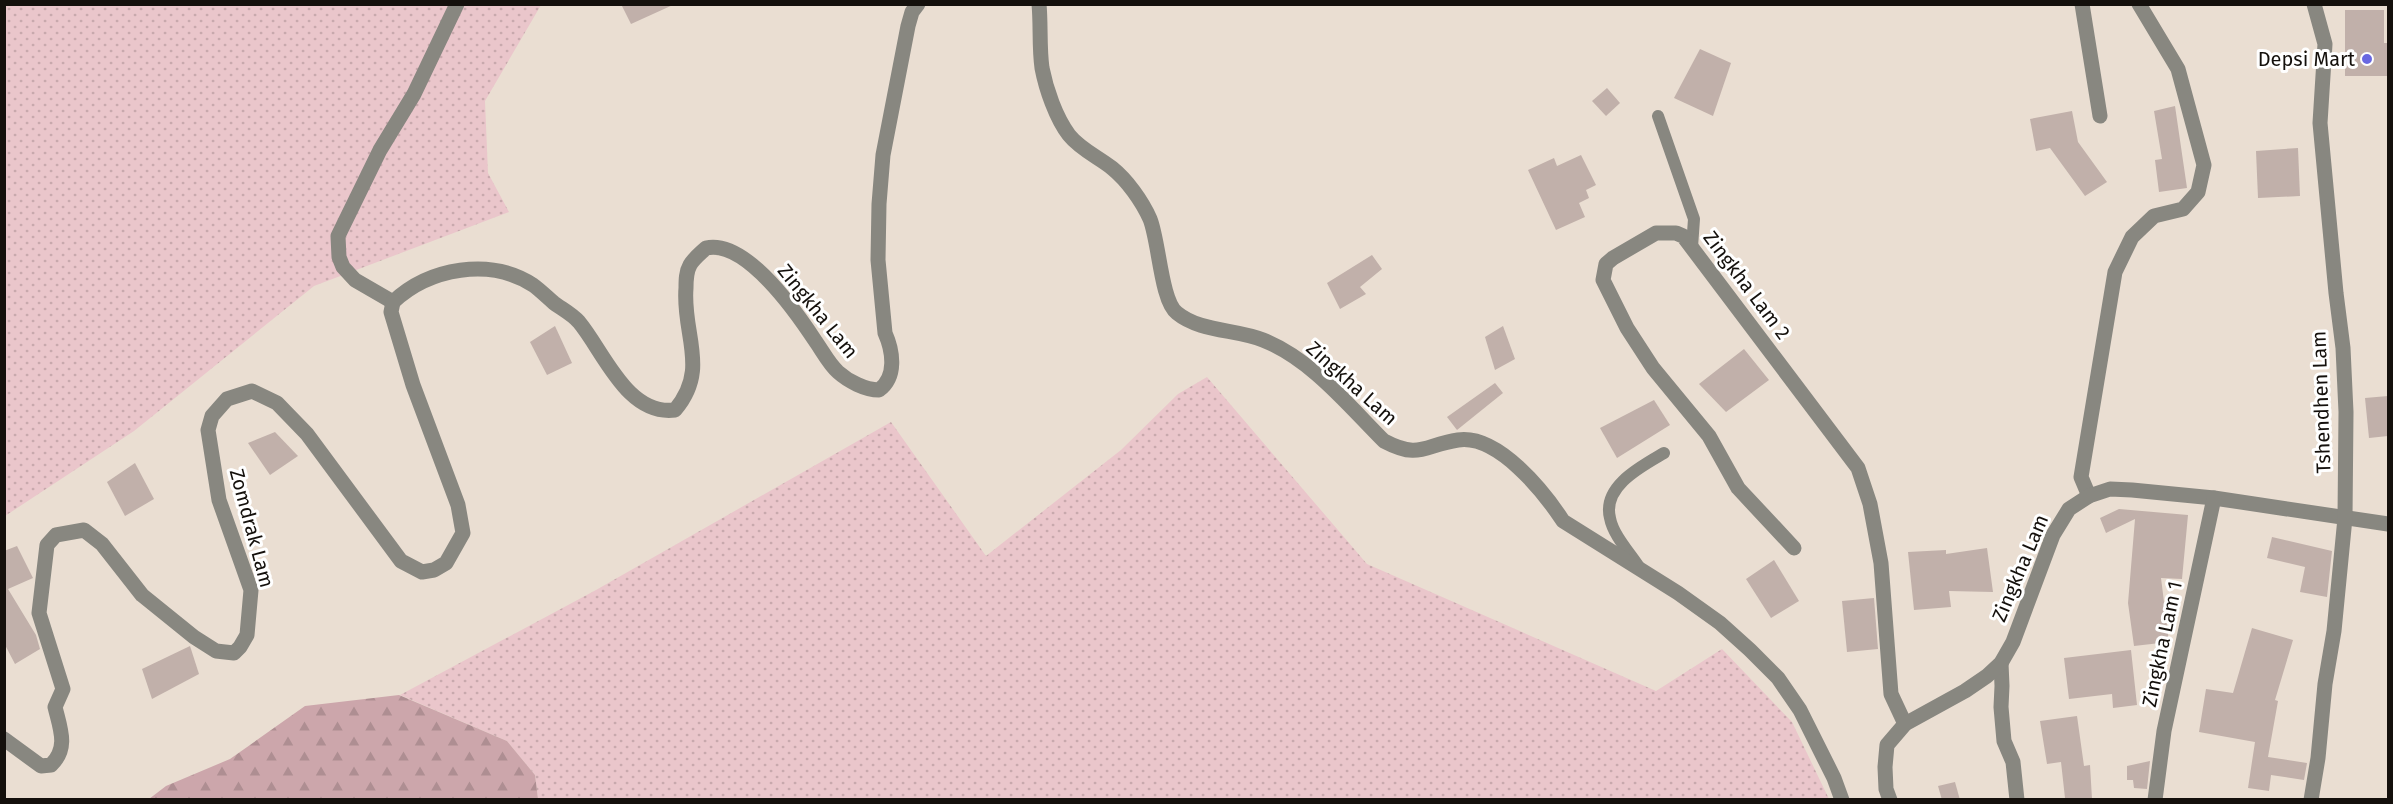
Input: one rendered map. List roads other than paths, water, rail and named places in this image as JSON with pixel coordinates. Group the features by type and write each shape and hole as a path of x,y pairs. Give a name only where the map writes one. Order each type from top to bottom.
{"street":[{"path":"393,302 355,280 343,267 339,257 338,236 380,150 414,94 457,4"},
{"name":"Zingkha Lam","path":"393,302 403,292 446,273 471,268 495,269 532,284 579,323 629,392 654,408 675,410 686,398 693,376 684,301 687,275 690,265 706,248 722,247 747,261 787,302 838,372 858,385 879,390 885,386 891,375 891,355 890,343 885,333 878,260 879,204 884,155 908,26 912,12 918,4"},
{"name":"Zingkha Lam","path":"1039,4 1042,69 1053,102 1070,136 1114,170 1143,206 1157,241 1166,294 1172,309 1188,321 1251,336 1277,346 1323,380 1383,441 1393,446 1414,451 1430,449 1458,440 1482,442 1503,455 1521,470 1553,506 1563,521 1678,593 1720,623 1778,678 1800,710 1834,778 1842,800"},
{"path":"2082,4 2100,116"},
{"path":"2089,496 2081,477 2115,272 2132,237 2154,216 2183,209 2198,192 2204,165 2178,69 2139,4"},
{"name":"Tshendhen Lam","path":"2311,800 2334,631 2345,518 2346,412 2343,348 2320,123 2325,44 2314,4"},
{"name":"Zingkha Lam 2","path":"1794,548 1738,488 1709,436 1647,358 1627,328 1603,280 1606,264 1612,258 1656,233 1676,233 1683,236 1858,468 1870,504 1881,563 1891,694 1905,724"},
{"name":"Zomdrak Lam","path":"4,739 41,766 51,765 59,758 63,744 54,707 63,689 39,613 48,545 56,535 84,530 102,544 142,595 194,638 216,651 234,653 240,647 247,635 251,590 219,500 208,430 212,416 227,399 252,391 277,403 307,434 401,561 422,572 434,570 446,562 463,533 458,505 413,385 391,312 393,302"},
{"name":"Zingkha Lam","path":"1890,800 1886,789 1887,745 1905,724 1965,691 2001,663 2013,642 2053,535 2069,509 2089,496 2110,489 2214,498 2388,524"},
{"name":"Zingkha Lam 1","path":"2155,800 2164,731 2214,498"},
{"path":"2001,663 2004,741 2013,762 2018,800"}],"lane":[{"path":"1658,116 1694,219 1692,247"},
{"path":"1641,571 1610,518 1611,499 1632,473 1664,453"}],"place":[{"name":"Depsi Mart","path":"2367,59"}]}
